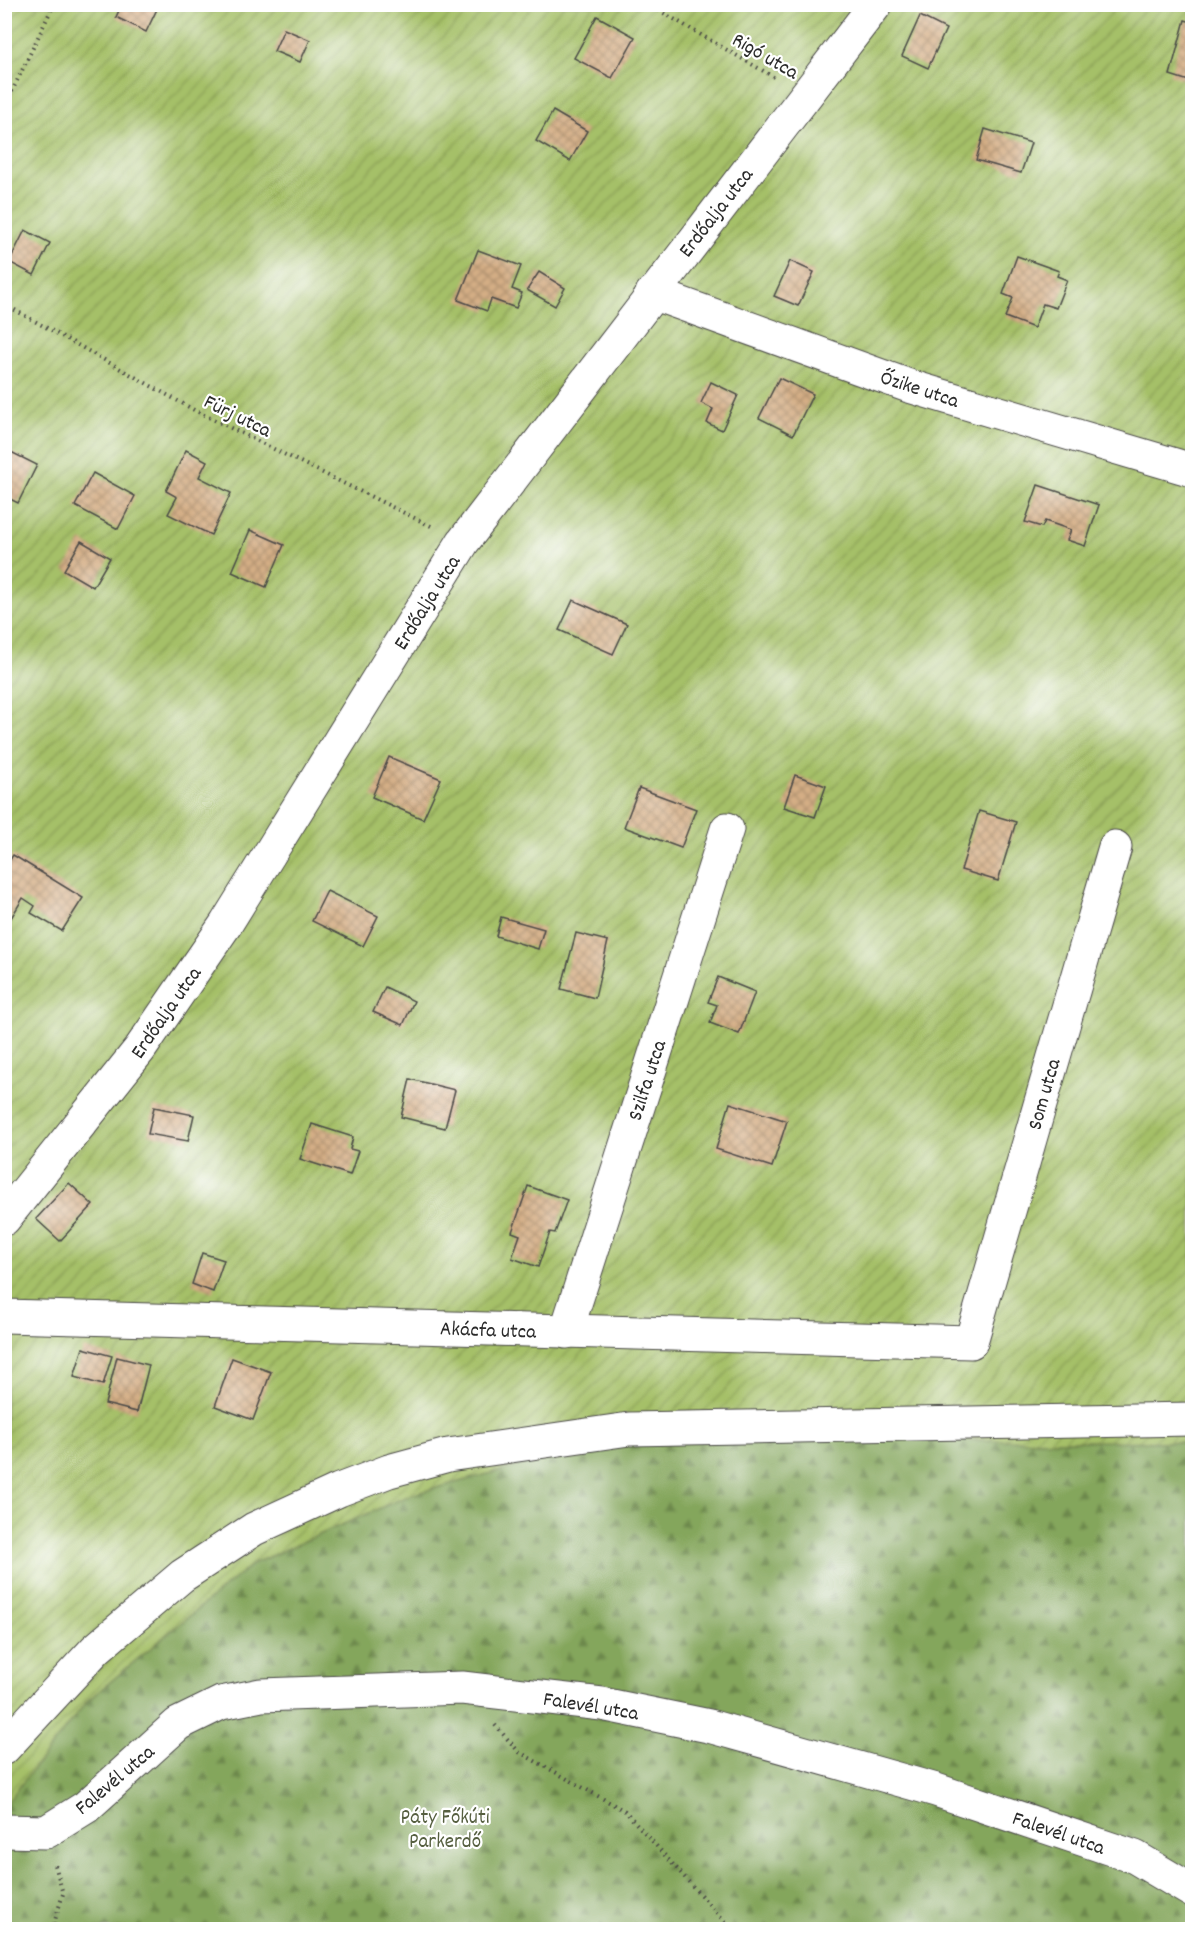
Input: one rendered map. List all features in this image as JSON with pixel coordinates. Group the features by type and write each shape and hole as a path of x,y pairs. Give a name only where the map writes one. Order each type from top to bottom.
{"street":[{"name":"Erdőalja utca","path":"4,1219 140,1049 226,924 463,542 876,4"},
{"name":"Őzike utca","path":"652,293 909,386 1192,470"},
{"name":"Szilfa utca","path":"566,1332 727,829"},
{"name":"Som utca","path":"971,1342 1115,846"},
{"name":"Akácfa utca","path":"4,1316 971,1342"},
{"path":"4,1748 96,1649 182,1576 254,1529 339,1490 429,1460 517,1444 628,1429 1192,1419"},
{"name":"Falevél utca","path":"46,1832 86,1807 177,1724 221,1704 261,1695 462,1688 602,1704 709,1726 936,1790 1135,1857 1192,1891"},
{"path":"4,1831 46,1832"}],"path":[{"path":"4,108 54,4"},
{"name":"Rigó utca","path":"648,4 807,96"},
{"name":"Fürj utca","path":"4,304 196,411 463,542"},
{"path":"462,1688 519,1752 625,1811 732,1929"},
{"path":"46,1832 63,1894 52,1929"}],"green space":[{"path":"5,5 1192,5 1192,1442 625,1437 410,1495 252,1564 87,1701 5,1805"},
{"name":"Páty Főkúti Parkerdő","path":"625,1437 1192,1442 1192,1929 5,1929 4,1805 87,1701 252,1564 410,1495"}],"building":[{"path":"122,4 152,4 158,7 146,32 116,17"},
{"path":"597,16 635,37 612,78 574,58"},
{"path":"920,16 946,29 928,68 902,56"},
{"path":"1185,20 1192,22 1192,82 1170,75"},
{"path":"284,29 310,40 300,62 274,51"},
{"path":"553,111 587,131 570,161 536,141"},
{"path":"985,129 1031,143 1021,173 976,160"},
{"path":"25,230 50,243 34,275 9,262"},
{"path":"478,250 521,266 512,289 522,293 516,308 491,299 487,311 458,300"},
{"path":"1017,256 1059,271 1057,276 1067,280 1056,308 1043,304 1034,328 1005,317 1013,298 1003,294"},
{"path":"790,261 814,272 798,306 774,296"},
{"path":"539,272 565,288 555,306 527,290"},
{"path":"779,378 813,394 793,435 759,418"},
{"path":"711,382 738,395 722,430 707,423 713,409 701,403"},
{"path":"186,450 207,461 199,477 231,493 211,535 168,514 177,497 166,491"},
{"path":"9,451 37,465 18,503 4,496 4,460"},
{"path":"93,473 135,496 118,529 75,506"},
{"path":"1038,485 1099,505 1085,546 1067,540 1071,530 1045,521 1042,527 1025,522"},
{"path":"250,530 284,545 266,587 232,572"},
{"path":"81,541 110,558 93,587 64,570"},
{"path":"573,600 627,624 613,654 559,630"},
{"path":"389,757 441,779 423,819 372,797"},
{"path":"795,775 826,786 815,817 784,807"},
{"path":"639,788 696,809 681,848 624,827"},
{"path":"979,811 1016,822 998,881 961,870"},
{"path":"13,855 83,898 62,931 31,913 35,906 23,898 8,923 4,921 4,869"},
{"path":"327,891 378,916 363,946 312,921"},
{"path":"501,917 544,929 538,949 496,936"},
{"path":"576,933 608,941 595,998 561,989"},
{"path":"718,977 755,992 739,1034 710,1023 717,1005 708,1002"},
{"path":"385,987 414,1001 403,1025 373,1012"},
{"path":"410,1079 455,1090 445,1128 401,1117"},
{"path":"730,1103 787,1121 772,1167 716,1149"},
{"path":"154,1107 194,1115 188,1141 148,1134"},
{"path":"312,1124 353,1137 350,1149 358,1151 350,1175 300,1159"},
{"path":"69,1183 93,1205 60,1241 36,1219"},
{"path":"528,1186 567,1200 555,1233 550,1232 538,1267 512,1258 520,1235 512,1232"},
{"path":"202,1253 224,1260 213,1292 192,1284"},
{"path":"83,1348 112,1356 103,1385 74,1377"},
{"path":"117,1357 149,1365 137,1412 105,1404"},
{"path":"232,1358 271,1372 253,1420 215,1406"}]}
